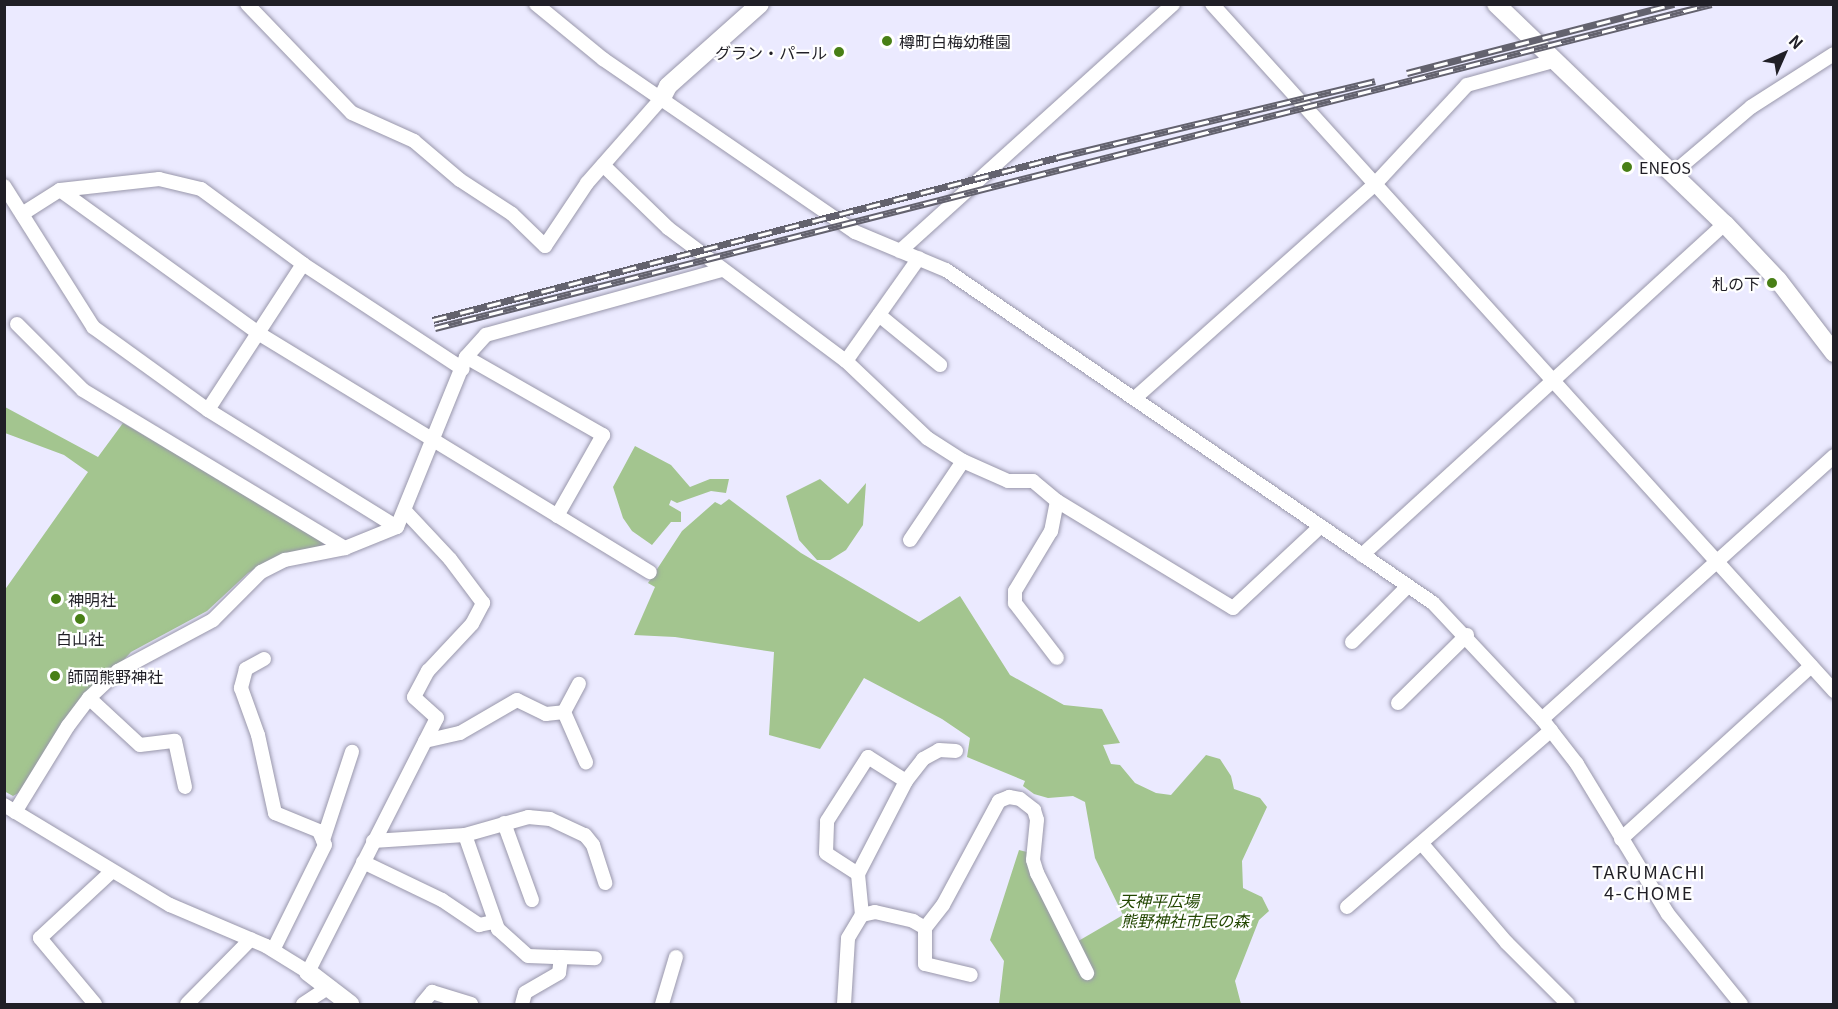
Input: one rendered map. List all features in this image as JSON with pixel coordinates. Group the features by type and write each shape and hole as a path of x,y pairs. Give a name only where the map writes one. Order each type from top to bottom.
{"street":[{"path":"247,4 352,113 414,141 460,180 512,214 545,246 603,165 662,98 668,86 760,4"},
{"path":"536,4 603,59 855,232 946,270 1136,397 1408,585 1467,635 1547,724 1577,764 1668,914 1741,1005"},
{"path":"900,251 1173,4"},
{"path":"1212,4 1833,691"},
{"path":"1506,8 1553,61 1725,224 1778,280 1833,353"},
{"path":"1672,174 1751,107 1833,54"},
{"path":"1136,397 1375,183 1467,85 1553,61"},
{"path":"603,165 668,228 722,270 805,327 846,362 910,425 963,461 1008,481 1033,481 1057,501 1233,608 1320,526"},
{"path":"22,214 60,190 159,179 201,189 303,264 464,363 603,435 557,516"},
{"path":"4,186 93,327 208,410 397,527"},
{"path":"60,190 258,333 650,572"},
{"path":"1362,555 1725,224"},
{"path":"846,362 919,258"},
{"path":"208,410 303,264"},
{"path":"350,1005 308,972 273,950 170,905 10,808 89,698 118,671 213,620 261,572 285,560 345,548 397,527 406,512 464,363 486,334 722,270"},
{"path":"879,315 940,365"},
{"path":"17,324 82,390 345,548"},
{"path":"1347,907 1423,845 1715,560 1833,456"},
{"path":"910,540 963,461"},
{"path":"1057,501 1051,531 1015,591 1016,603 1057,658"},
{"path":"308,972 437,718 414,697 428,671 472,624 483,603 450,559 406,512"},
{"path":"1352,642 1408,585"},
{"path":"1398,703 1467,635"},
{"path":"264,658 246,669 241,688 258,735 274,813 319,831 325,845 273,950"},
{"path":"1621,839 1811,666"},
{"path":"564,712 579,684"},
{"path":"89,698 140,745 175,741 184,787"},
{"path":"425,741 460,733 517,700 546,714 564,712"},
{"path":"564,712 586,762"},
{"path":"844,1005 848,938 862,915 858,874 906,781 923,759 939,750 956,751"},
{"path":"323,840 352,752"},
{"path":"858,874 826,853 827,821 868,757 906,781"},
{"path":"971,975 925,964 925,928 944,905 999,801 1020,799 1034,810 1037,820 1033,860 1037,873 1087,973"},
{"path":"373,841 465,835 528,817 550,819 585,835 593,845 605,883"},
{"path":"504,823 532,900"},
{"path":"465,835 493,922 528,956 595,958"},
{"path":"1423,845 1507,943 1568,1005"},
{"path":"363,862 442,900 479,925 493,922"},
{"path":"95,1005 40,938 112,871"},
{"path":"862,915 875,912 913,921 925,928"},
{"path":"188,1005 251,939"},
{"path":"522,1005 525,993 559,973 561,957"},
{"path":"662,1005 676,957"},
{"path":"303,1005 328,988"},
{"path":"422,1005 432,992 471,1005"}],"green space":[{"path":"5,407 98,457 123,423 329,544 266,562 248,573 207,611 131,652 65,724 22,791 13,796 4,791 4,591 88,472 64,455 5,433"},
{"path":"635,446 671,465 690,487 710,479 729,479 726,493 711,491 677,503 671,500 669,505 681,512 681,522 671,522 652,545 632,531 623,518 613,487"},
{"path":"820,479 848,504 866,483 863,525 846,550 830,560 817,560 799,540 786,496"},
{"name":"熊野神社市民の森","path":"729,499 801,553 919,622 960,596 1010,675 1064,705 1102,709 1120,743 1103,745 1111,764 1120,765 1135,783 1156,793 1171,795 1206,755 1220,759 1231,776 1234,789 1260,798 1267,807 1242,861 1243,888 1262,897 1269,911 1259,920 1235,981 1241,1004 999,1004 1004,961 990,940 1019,850 1027,852 1030,875 1068,947 1123,915 1095,858 1085,802 1073,796 1048,798 1034,794 1023,786 1025,781 967,757 970,738 942,719 864,678 820,749 769,735 774,652 675,637 634,635 655,587 648,583 682,531 715,502 721,505"}],"railway":[{"path":"1407,73 1674,4"},
{"path":"435,328 1712,4"},
{"path":"433,320 1059,157 1375,81"}],"place":[{"name":"樽町白梅幼稚園","path":"887,41"},
{"name":"グラン・パール","path":"839,52"},
{"name":"ENEOS","path":"1627,167"},
{"name":"札の下","path":"1772,283"},
{"name":"神明社","path":"56,599"},
{"name":"白山社","path":"80,619"},
{"name":"師岡熊野神社","path":"55,676"}],"district":[{"name":"TARUMACHI 4-CHOME","path":"1649,882"}],"park label":[{"name":"天神平広場","path":"1159,900"}]}
